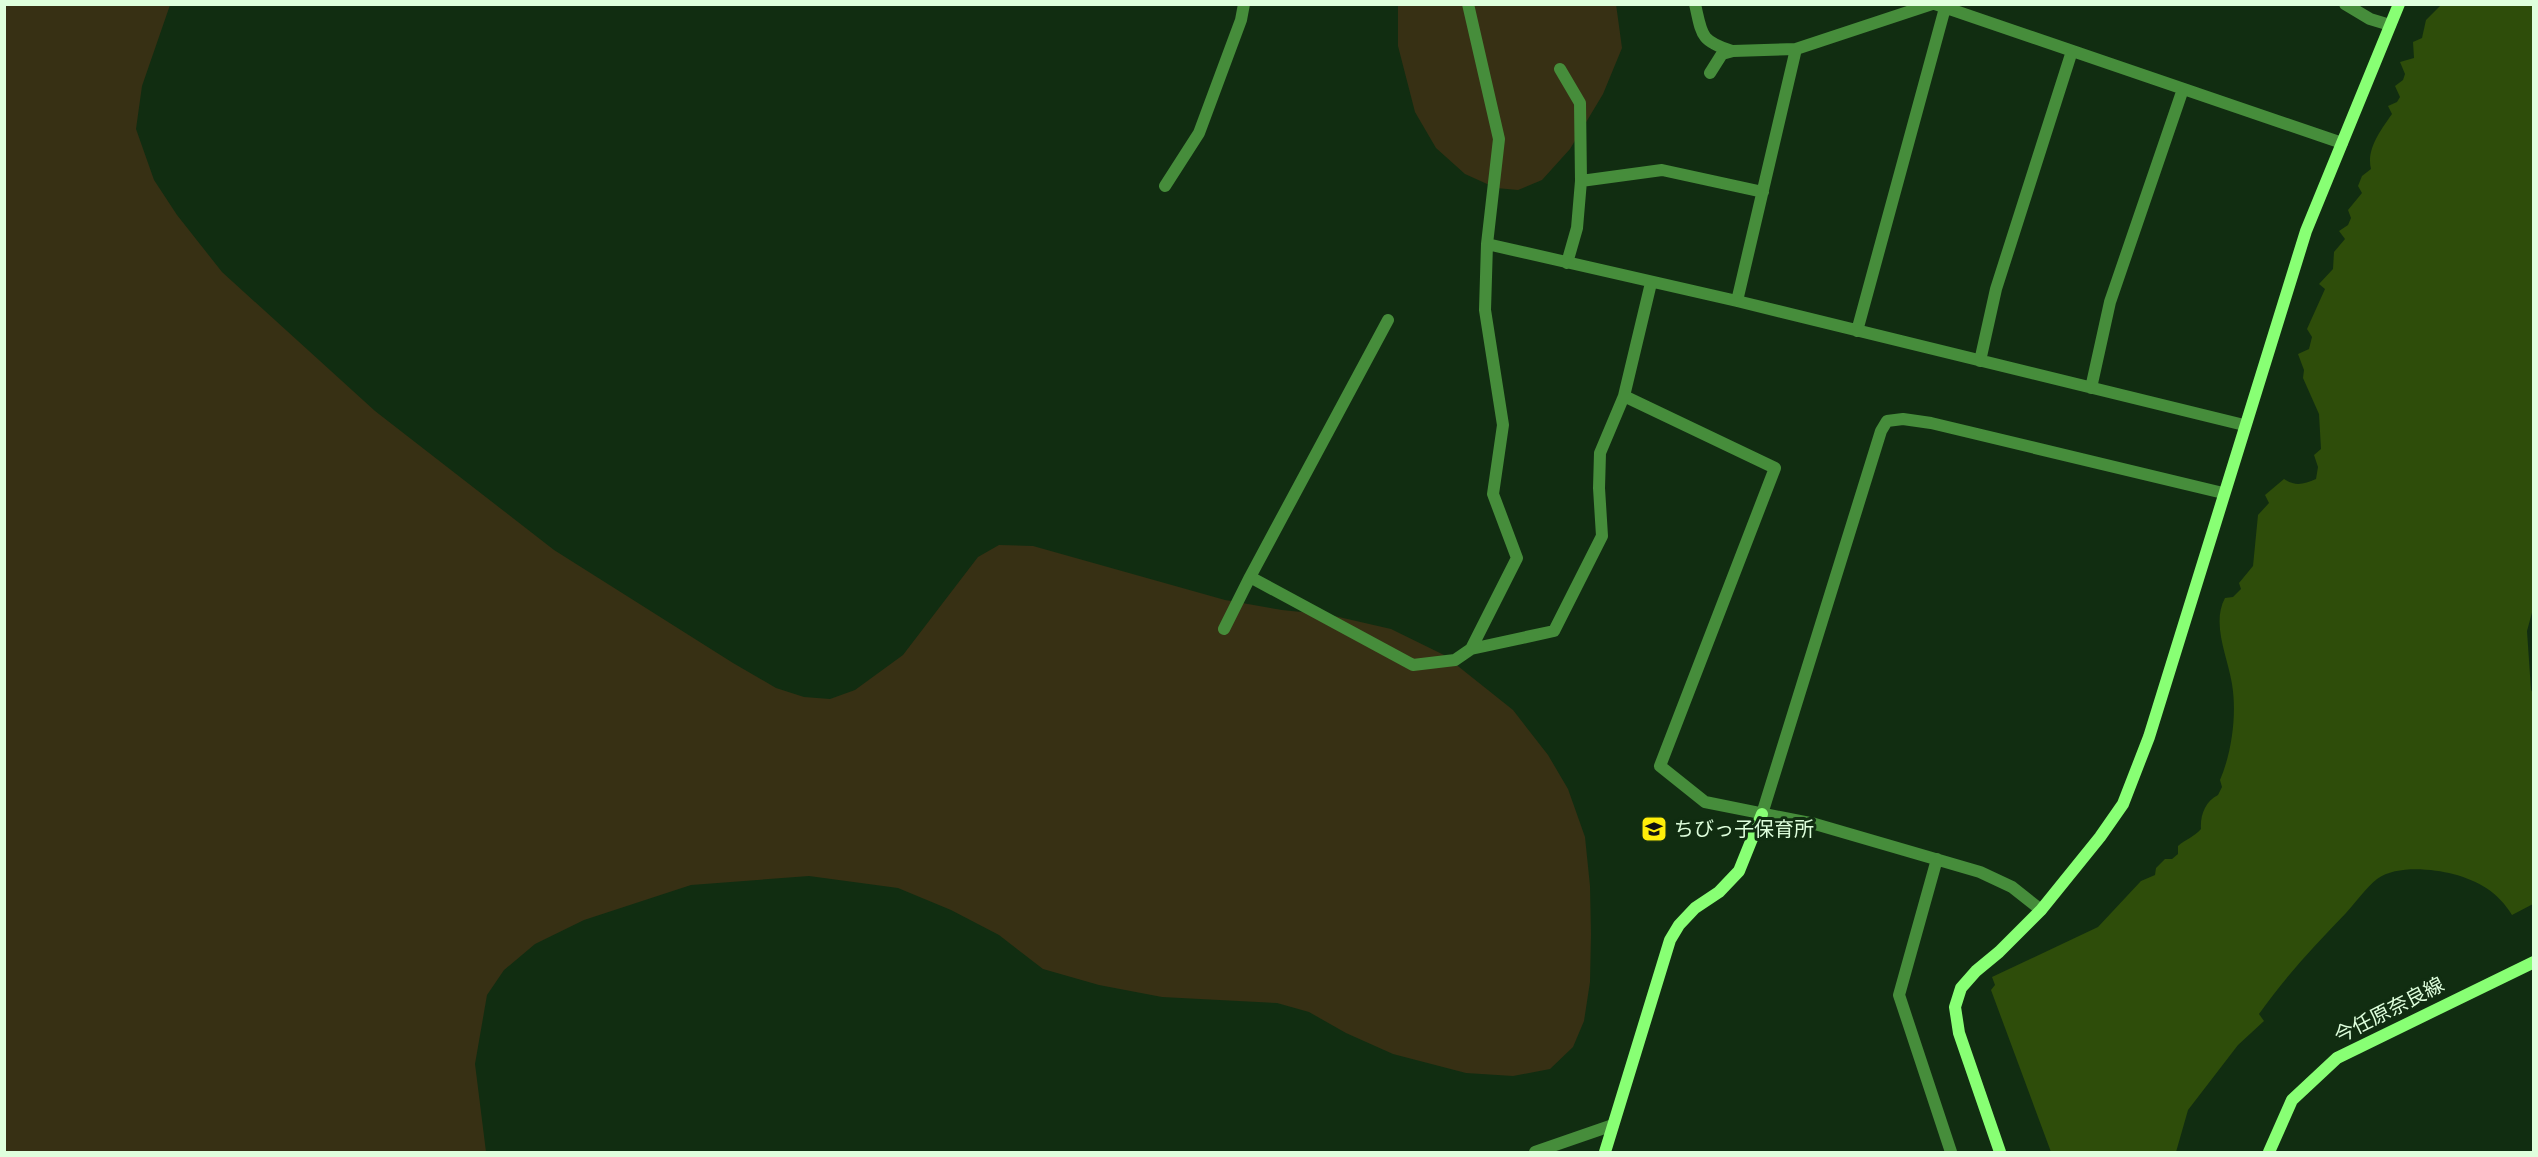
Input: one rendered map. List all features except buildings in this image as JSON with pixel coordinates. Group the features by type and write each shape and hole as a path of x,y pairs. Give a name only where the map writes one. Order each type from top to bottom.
{"street":[{"path":"1165,186 1199,133 1241,20 1244,4"},
{"path":"1468,4 1499,138 1487,244 1485,310 1503,425 1493,494 1516,558 1471,649"},
{"path":"1695,4 1702,32 1712,45 1733,51"},
{"path":"2345,4 2370,19 2390,25"},
{"path":"2000,1152 1959,1033 1954,1007 1961,988 2041,910 2100,837 2123,804 2149,737 2306,231 2399,4"},
{"path":"1710,73 1722,54 1733,51 1796,49 1938,6 2342,143"},
{"path":"1857,330 1938,6"},
{"path":"1737,301 1796,49"},
{"path":"1980,361 1996,289 2072,51"},
{"path":"1560,69 1580,103 1581,182 1577,228 1567,263"},
{"path":"2091,388 2110,302 2183,89"},
{"path":"1581,182 1662,170 1763,192"},
{"path":"1487,244 1737,301 2244,425"},
{"path":"1250,577 1413,665 1455,660 1471,649 1554,631 1602,536 1599,488 1600,453 1624,396 1652,283"},
{"path":"1224,629 1388,320"},
{"path":"1624,396 1775,468 1660,766 1705,802 1815,824 1937,859 1991,877 2012,887 2041,910"},
{"path":"1605,1152 1670,940 1679,925 1695,908 1719,892 1739,871 1762,814 1881,431 1887,421 1903,419 1931,423 2223,493"},
{"path":"1937,859 1899,995 1951,1152"},
{"name":"今任原奈良線","path":"2269,1152 2292,1100 2337,1058 2534,962"},
{"path":"1534,1152 1613,1125"}],"shaded area":[{"path":"1616,4 1622,48 1603,94 1570,149 1542,180 1518,190 1496,188 1465,174 1436,148 1415,112 1398,46 1398,5"},
{"path":"5,5 170,5 142,86 136,129 154,180 177,215 222,272 375,411 554,550 776,688 804,697 830,699 855,690 903,655 978,557 999,545 1033,546 1225,600 1282,610 1330,615 1391,629 1444,655 1513,710 1548,755 1568,789 1585,837 1590,886 1590,982 1584,1021 1573,1047 1550,1069 1513,1076 1466,1073 1393,1054 1346,1033 1309,1012 1277,1003 1162,997 1099,985 1043,969 999,935 951,910 898,888 809,876 691,885 584,920 535,944 504,970 487,995 475,1064 486,1152 5,1152"},
{"path":"2441,5 2533,5 2534,605 2527,631 2531,690 2534,694 2533,904 2512,915 2501,900 2487,888 2453,874 2435,871 2404,870 2377,879 2269,1000 2259,1014 2264,1021 2238,1045 2188,1110 2176,1152 2051,1152 1991,990 1995,985 1992,977 2098,927 2141,881 2155,875 2156,868 2165,859 2172,859 2178,854 2178,846 2201,829 2204,809 2218,795 2222,787 2220,780 2230,745 2234,708 2232,684 2220,630 2221,608 2225,598 2233,597 2241,589 2239,583 2253,566 2258,515 2269,503 2265,495 2284,479 2300,484 2316,479 2318,467 2314,455 2321,449 2319,414 2303,378 2304,370 2298,354 2309,349 2312,337 2307,329 2325,289 2319,284 2333,269 2334,252 2345,239 2339,231 2348,225 2351,218 2348,210 2362,193 2358,186 2362,176 2371,169 2373,147 2392,114 2388,106 2397,102 2400,97 2395,86 2403,80 2405,74 2400,62 2414,58 2413,42 2422,38 2426,20"}],"place":[{"name":"ちびっ子保育所","path":"1654,829"}]}
